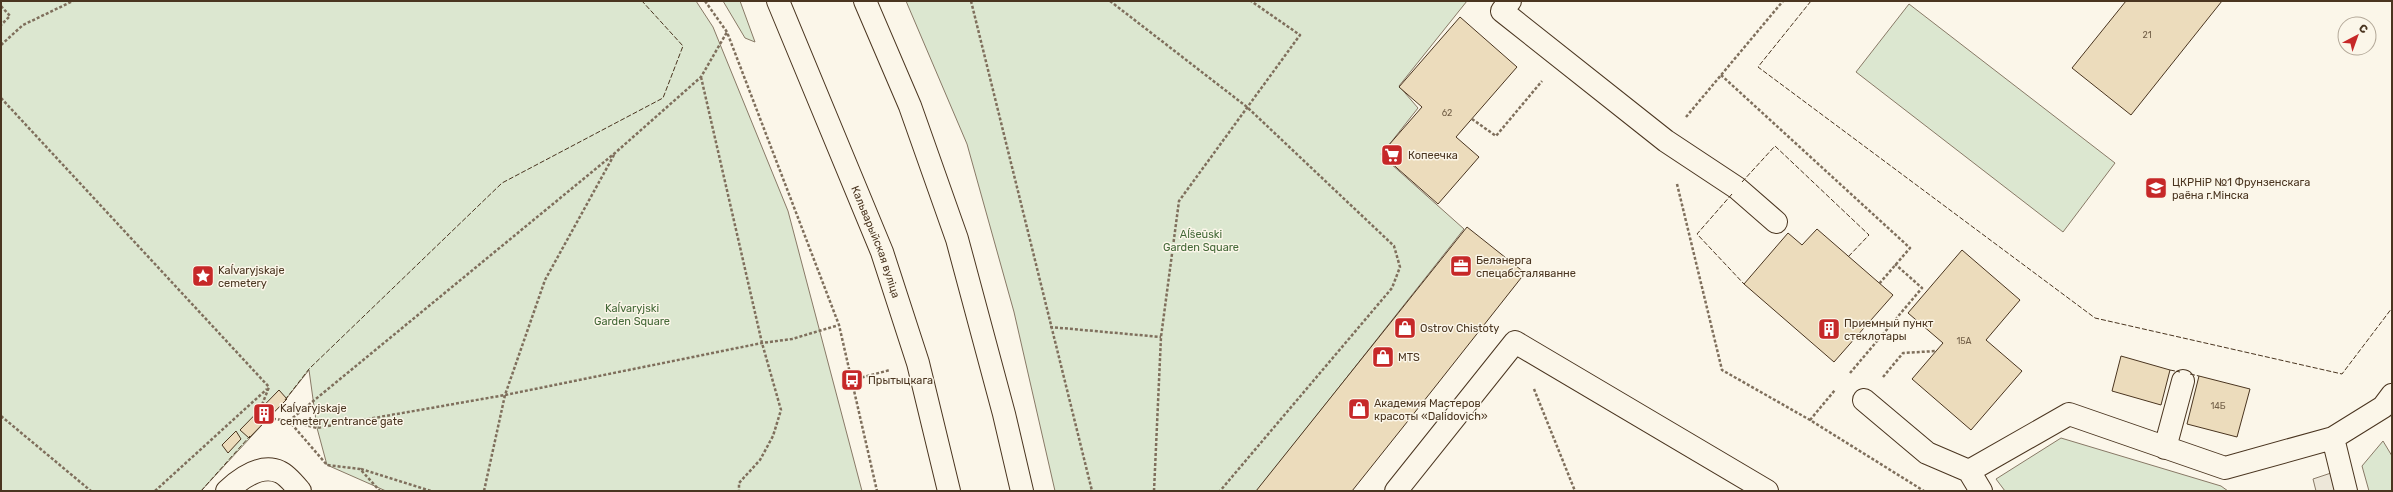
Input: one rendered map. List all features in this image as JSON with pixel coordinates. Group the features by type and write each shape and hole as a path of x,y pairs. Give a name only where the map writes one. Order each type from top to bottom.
{"main road":[{"name":"Кальварыйская вуліца","path":"778,1 882,252 918,363 949,491"},
{"path":"865,1 910,106 957,240 1004,414 1022,491"},
{"path":"1501,4 1561,58 1666,140 1737,188 1776,222"},
{"path":"1396,491 1515,342 1767,491"},
{"path":"2165,448 2183,381"},
{"path":"1969,471 2070,414 2225,468 2333,438 2382,407 2392,395"},
{"path":"1864,400 1927,453 1969,471 1982,491"},
{"path":"2333,438 2346,491"},
{"path":"227,491 247,475 267,469 281,472 300,491"}],"path":[{"path":"1,45 23,25 73,1"},
{"path":"706,1 727,32 840,325 877,491"},
{"path":"970,1 1092,491"},
{"path":"1110,1 1247,107 1394,246 1400,267 1392,288 1220,491"},
{"path":"1154,491 1161,337 1179,201 1300,35 1251,1"},
{"path":"1783,1 1666,140 1722,370 1810,420 1924,491"},
{"path":"1,6 10,16 1,24"},
{"path":"289,421 615,153 701,77 727,32"},
{"path":"1472,119 1496,136 1561,58"},
{"path":"1720,75 1910,248 1879,284"},
{"path":"701,77 762,343 781,410 773,436 760,460 739,483 739,491"},
{"path":"1,98 269,387"},
{"path":"484,491 505,395 545,280 615,153"},
{"path":"1846,378 1922,288 1895,264"},
{"path":"268,418 289,421 317,428 505,395 762,343 792,339 840,325"},
{"path":"1050,327 1161,337"},
{"path":"1864,400 1903,353 1936,351"},
{"path":"852,380 918,363"},
{"path":"1532,384 1575,491"},
{"path":"1810,420 1840,384"},
{"path":"260,410 269,387"},
{"path":"155,491 269,387"},
{"path":"1,416 91,491"},
{"path":"289,421 328,465 360,469 431,491"},
{"path":"360,469 380,491"}],"green space":[{"name":"Kaĺvaryjski Garden Square","path":"1,1 696,1 713,27 788,211 862,491 386,491 327,465 317,428 309,370 286,399 201,491 1,491"},
{"path":"723,1 740,1 755,42 745,38"},
{"name":"Aĺšeŭski Garden Square","path":"906,1 1467,1 1399,86 1418,108 1381,155 1464,229 1257,491 1055,491 1014,312 967,144"},
{"path":"1909,4 2115,163 2063,232 1856,72"},
{"path":"2061,438 2221,486 2228,491 2005,491 1996,479"},
{"path":"2383,441 2392,456 2392,491 2369,491 2362,466"}],"shaded area":[{"path":"2331,473 2337,491 2316,491 2313,479"}],"building":[{"path":"2126,1 2222,1 2131,115 2072,68"},
{"path":"1460,17 1517,67 1456,137 1479,157 1438,204 1381,154 1422,107 1399,87"},
{"path":"1467,227 1525,273 1352,491 1256,491"},
{"name":"Приемный пункт стеклотары","path":"1817,229 1893,295 1834,362 1744,284 1788,233 1802,245"},
{"path":"1962,250 2020,300 1986,340 2022,371 1971,430 1912,379 1943,343 1908,313"},
{"path":"2121,356 2170,370 2161,405 2112,391"},
{"path":"2199,376 2250,389 2237,437 2187,424"},
{"name":"Kaĺvaryjskaje cemetery entrance gate","path":"279,390 287,399 249,438 240,430"},
{"path":"236,431 241,439 228,453 222,445"}],"fence":[{"path":"285,400 309,369 502,183 663,98 683,46 642,1"},
{"path":"1811,1 1758,67 2095,318 2342,374 2392,308"},
{"path":"1742,182 1775,146 1869,235 1848,257"},
{"path":"1732,194 1697,234 1744,284"},
{"path":"2170,370 2180,372"},
{"path":"2190,374 2199,376"},
{"path":"201,491 250,436"}],"place":[{"name":"Копеечка","path":"1392,155"},
{"name":"ЦКРНіР №1 Фрунзенскага раёна г.Мінска","path":"2156,188"},
{"name":"Белэнерга спецабсталяванне","path":"1461,266"},
{"name":"Kaĺvaryjskaje cemetery","path":"203,276"},
{"name":"Ostrov Chistoty","path":"1405,328"},
{"name":"Приемный пункт стеклотары","path":"1829,329"},
{"name":"MTS","path":"1383,357"},
{"name":"Прытыцкага","path":"852,380"},
{"name":"Академия Мастеров красоты «Dalidovich»","path":"1359,409"},
{"name":"Kaĺvaryjskaje cemetery entrance gate","path":"264,414"}]}
